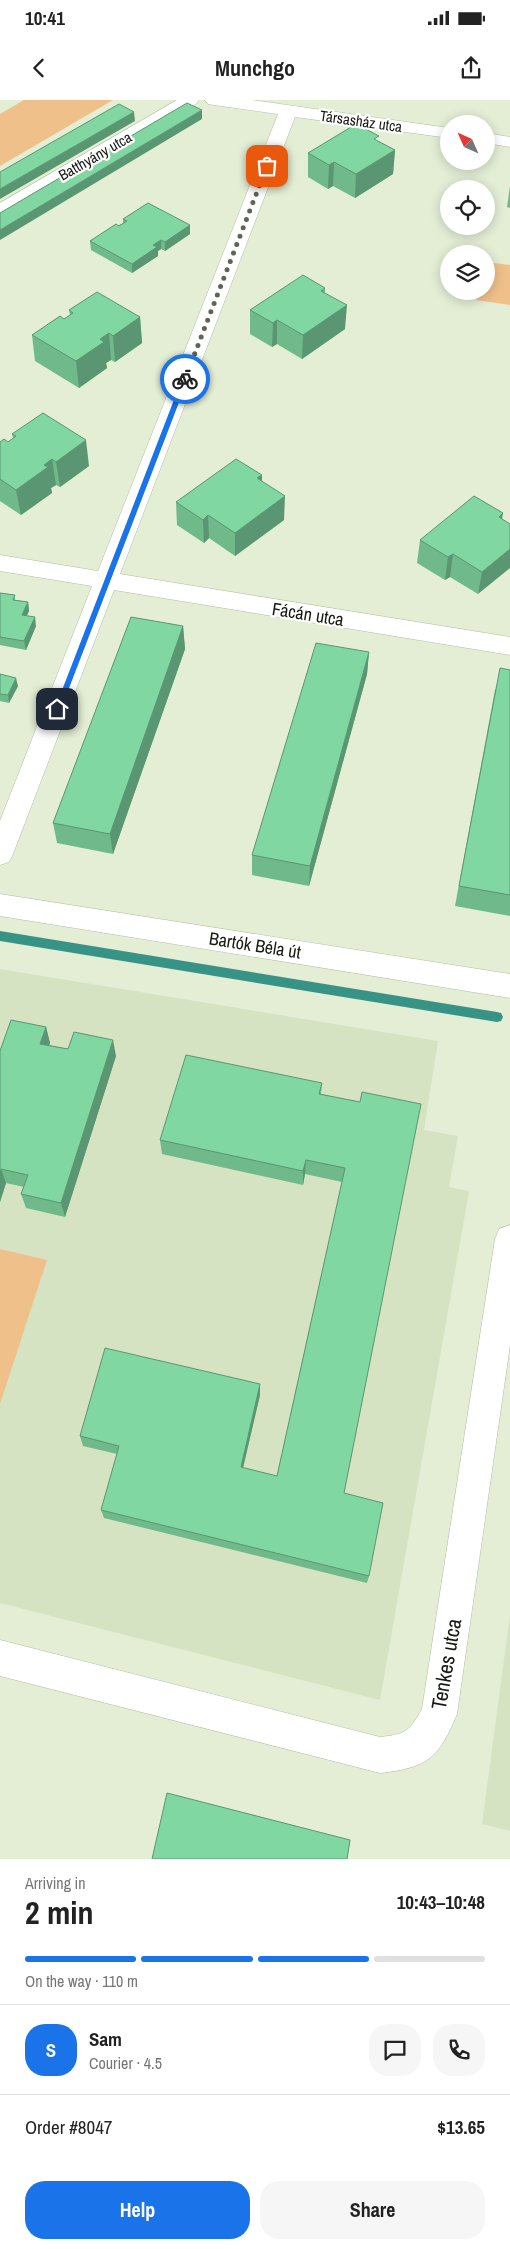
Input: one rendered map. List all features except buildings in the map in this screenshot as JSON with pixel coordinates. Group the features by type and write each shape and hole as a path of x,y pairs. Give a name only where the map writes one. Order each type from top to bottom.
{"street":[{"name":"Batthyány utca","path":"0,211 190,100"},
{"name":"Társasház utca","path":"214,100 288,112 440,132"},
{"path":"0,854 288,112"},
{"path":"495,140 510,142"},
{"path":"0,563 107,581"},
{"name":"Fácán utca","path":"107,581 510,646"},
{"name":"Bartók Béla út","path":"0,905 510,986"},
{"name":"Tenkes utca","path":"0,1658 380,1755 408,1752 426,1738 439,1714 510,1240"}],"shaded area":[{"path":"24,100 113,100 0,166 0,114"},
{"path":"495,263 510,265 510,305 476,300 495,300"},
{"path":"0,969 438,1041 424,1130 458,1136 449,1187 469,1191 380,1700 0,1603"},
{"path":"0,1249 47,1260 0,1404"},
{"path":"510,1615 510,1831 482,1824"}],"waterway":[{"path":"0,936 497,1017"}],"way so far":[{"path":"185,379 267,166"}],"route":[{"path":"57,709 185,379"}]}
